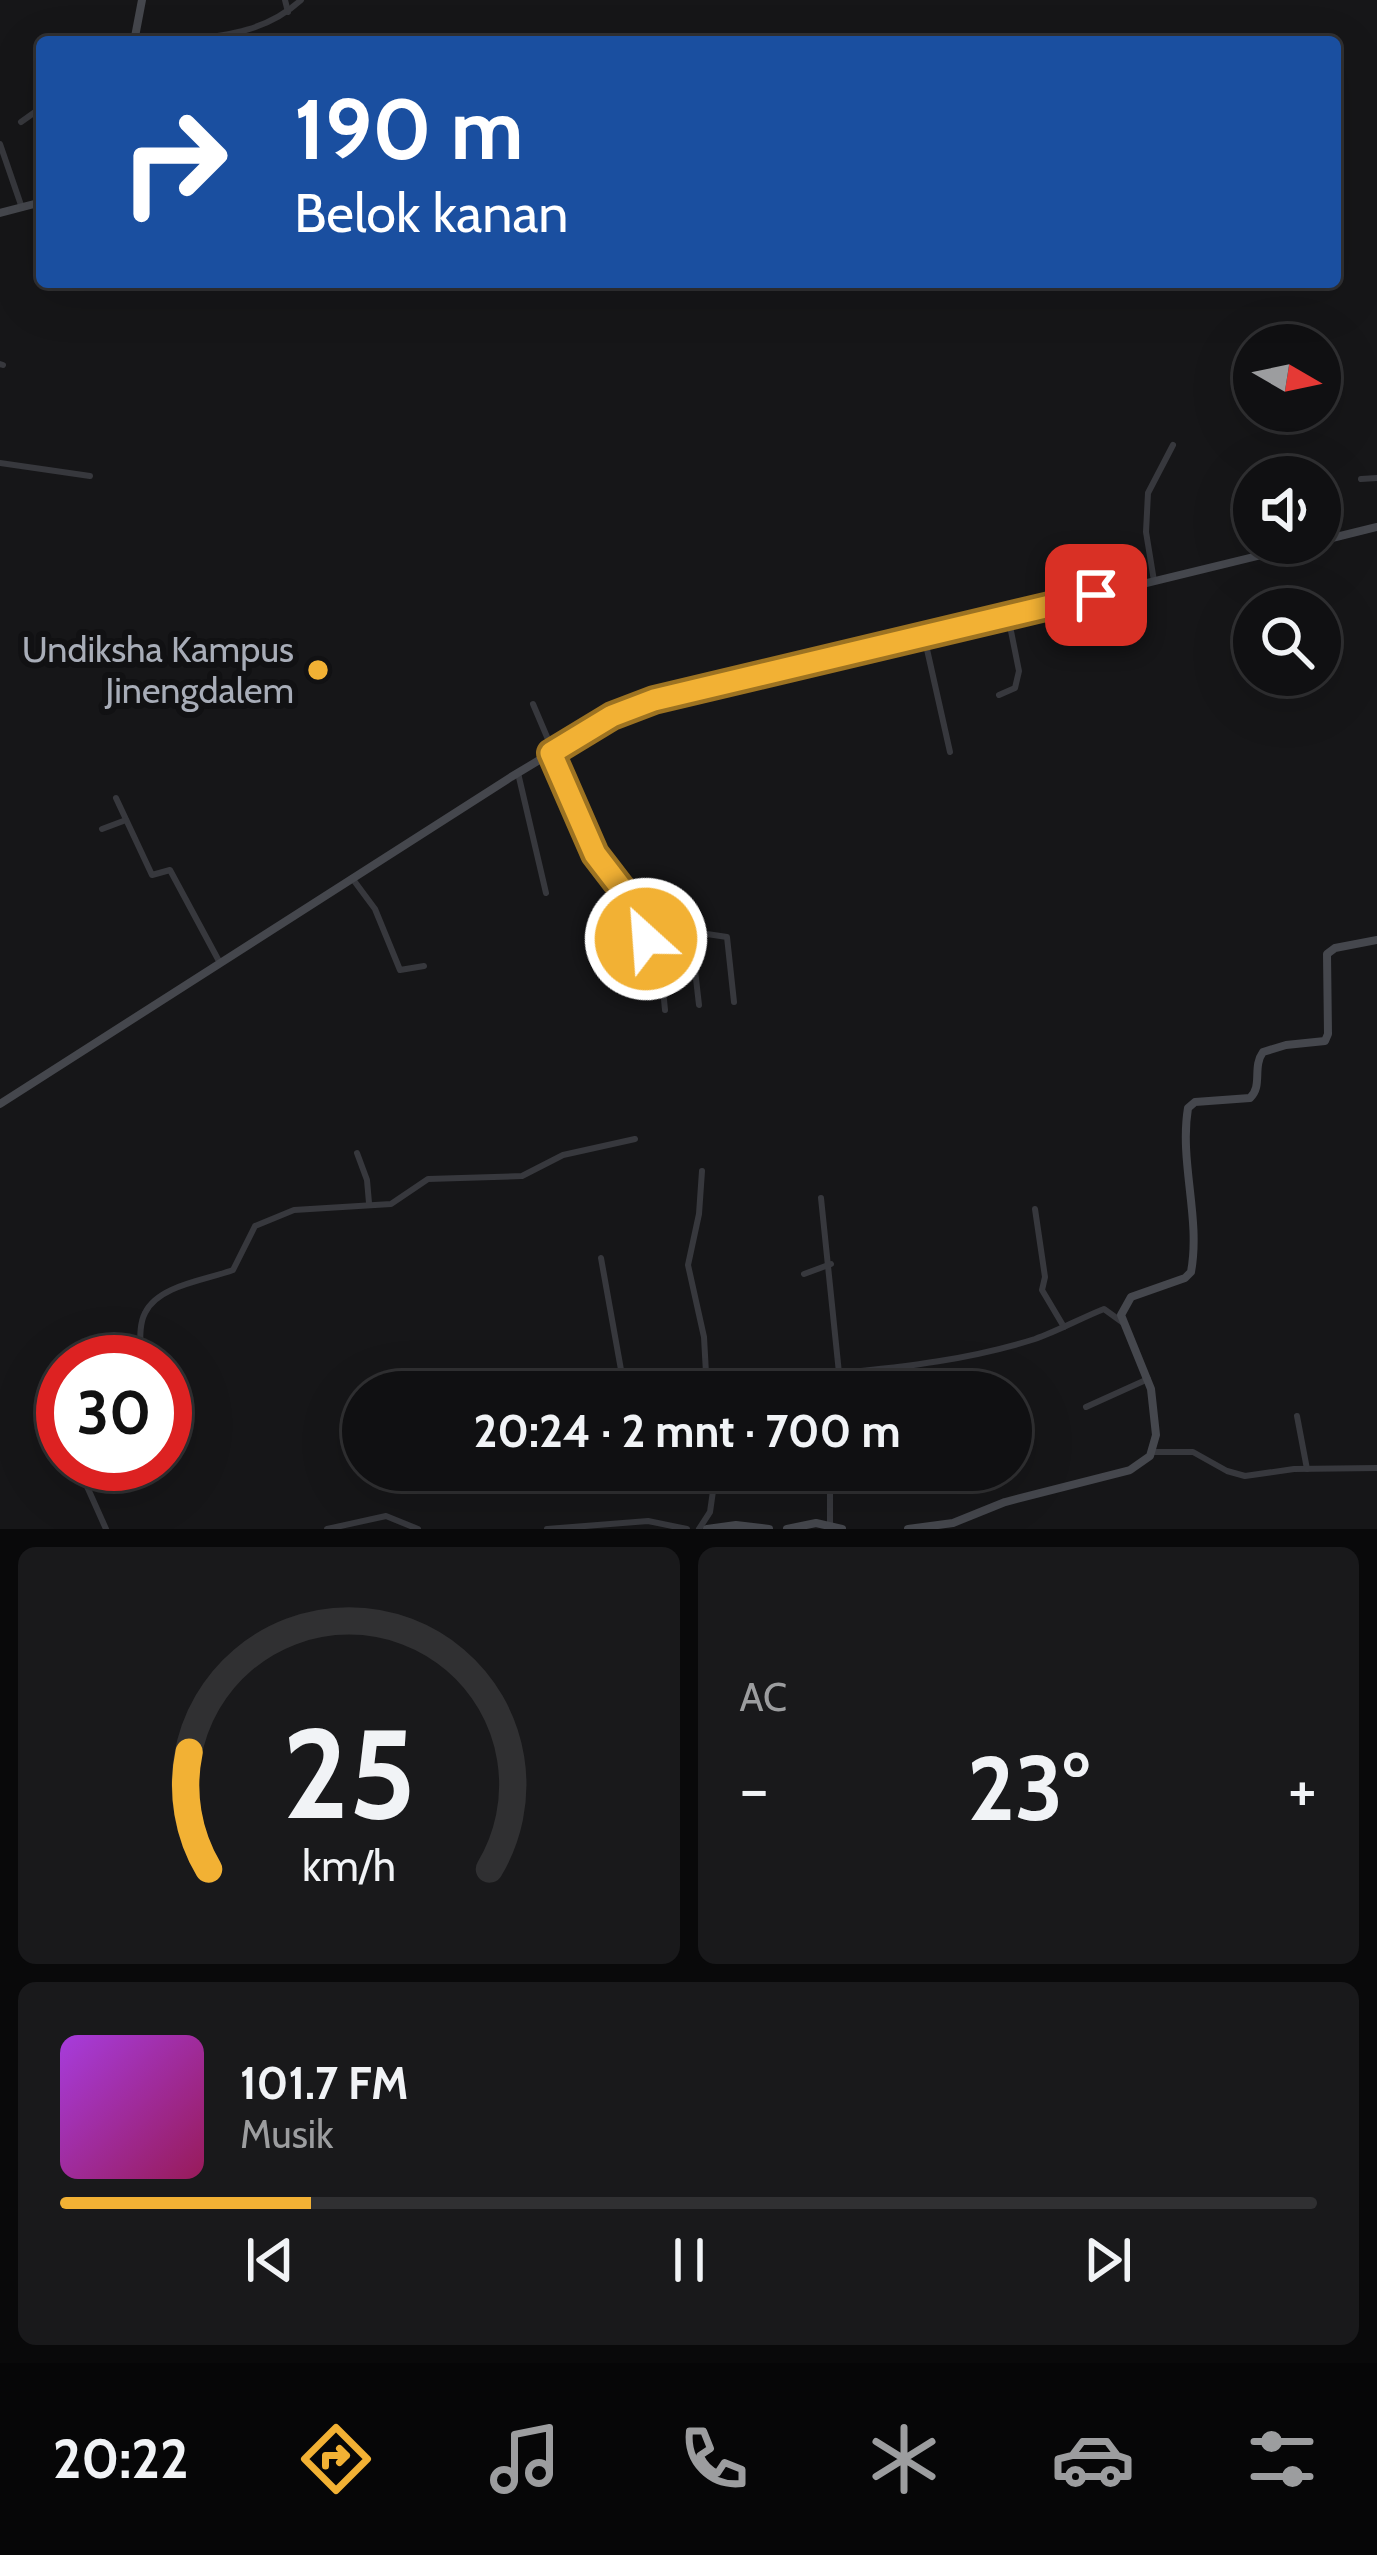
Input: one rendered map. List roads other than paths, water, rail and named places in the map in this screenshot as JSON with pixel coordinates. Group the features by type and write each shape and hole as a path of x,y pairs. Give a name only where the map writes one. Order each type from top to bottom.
{"street":[{"path":"135,36 142,0"},
{"path":"285,0 288,12"},
{"path":"222,36 245,33 288,12 301,0"},
{"path":"21,122 36,112"},
{"path":"0,143 22,208"},
{"path":"0,213 36,204"},
{"path":"1154,580 1146,532 1148,493 1173,445"},
{"path":"0,463 90,476"},
{"path":"1361,479 1377,478"},
{"path":"1341,536 1377,527"},
{"path":"0,1104 518,772 631,708 1233,561"},
{"path":"999,695 1015,688 1019,677 1008,616"},
{"path":"925,636 950,752"},
{"path":"533,704 595,854 628,897 637,932 646,939 691,934 727,937 734,1002"},
{"path":"518,772 546,893"},
{"path":"116,798 153,876 170,870 220,962"},
{"path":"102,829 126,820"},
{"path":"352,878 375,909 400,970 424,965"},
{"path":"691,934 699,1005"},
{"path":"658,938 665,1010"},
{"path":"1153,1452 1156,1435 1148,1379 1123,1322 1123,1306 1131,1297 1191,1272 1192,1218 1184,1137 1189,1106 1250,1098 1257,1089 1257,1061 1263,1052 1325,1041 1327,953 1377,940"},
{"path":"141,1335 147,1308 167,1294 233,1270 255,1226 294,1210 394,1204 422,1180 518,1177 563,1155 635,1139"},
{"path":"357,1153 370,1203"},
{"path":"702,1172 699,1214 687,1263 704,1337 706,1371"},
{"path":"821,1198 839,1371"},
{"path":"1035,1209 1045,1277 1042,1290 1064,1327"},
{"path":"601,1258 621,1371"},
{"path":"804,1274 830,1264"},
{"path":"864,1371 967,1356 1064,1327 1104,1309 1123,1322"},
{"path":"1085,1407 1148,1379"},
{"path":"1297,1416 1307,1469"},
{"path":"908,1529 953,1523 1004,1502 1130,1471 1153,1452 1193,1451 1245,1476 1377,1468"},
{"path":"89,1491 106,1529"},
{"path":"713,1491 703,1529 736,1525 769,1529"},
{"path":"830,1491 830,1525"},
{"path":"327,1529 386,1516 418,1529"},
{"path":"547,1529 648,1521 687,1529"},
{"path":"787,1529 810,1524 842,1529"}],"place":[{"name":"Undiksha Kampus Jinengdalem","path":"318,670"}]}
